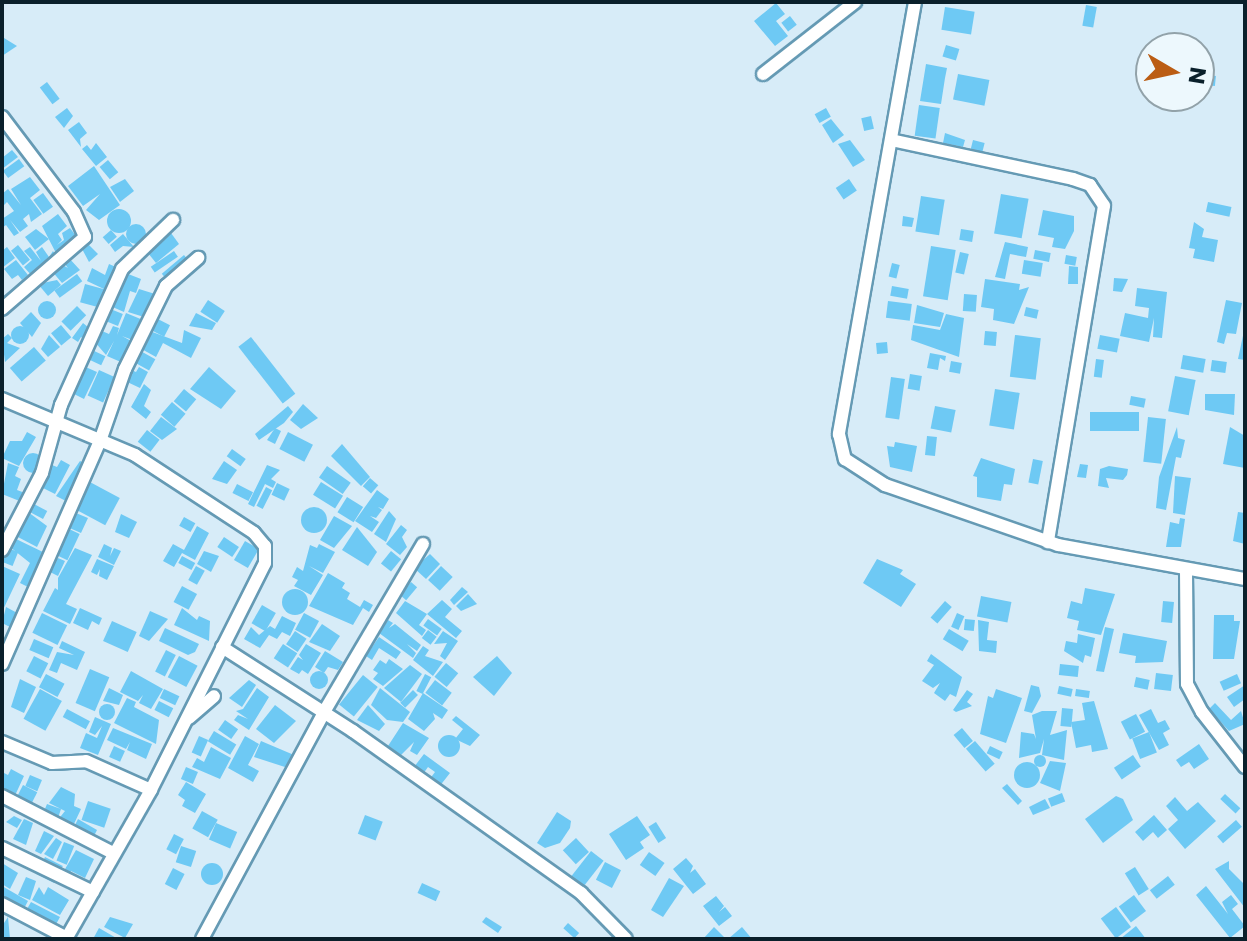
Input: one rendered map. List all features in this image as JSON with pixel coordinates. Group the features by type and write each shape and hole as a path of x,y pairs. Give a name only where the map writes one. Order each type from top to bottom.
{"street":[{"path":"763,74 855,2"},
{"path":"915,2 840,447 845,459 864,476 1048,542 1186,571 1245,579"},
{"path":"2,117 74,212 85,237 2,309"},
{"path":"891,140 1073,179 1090,185 1104,206 1048,542"},
{"path":"2,550 42,473 56,421 122,269 173,220"},
{"path":"2,664 100,441 125,369 166,286 198,258"},
{"path":"2,399 135,455 254,533 265,546 265,563 151,790 67,939 2,904"},
{"path":"202,939 324,712 423,544"},
{"path":"1186,571 1187,684 1197,705 1245,767"},
{"path":"222,647 324,712 581,893 626,939"},
{"path":"185,720 214,696"},
{"path":"2,742 52,763 86,761 151,790"},
{"path":"2,796 113,853"},
{"path":"2,848 93,892"}],"building":[{"path":"776,3 785,14 776,21 788,36 775,46 754,21"},
{"path":"1086,5 1097,7 1093,28 1082,26"},
{"path":"945,7 975,12 971,34 941,30"},
{"path":"790,16 797,25 788,31 781,23"},
{"path":"4,38 17,46 2,56 2,40"},
{"path":"946,45 959,49 956,61 942,56"},
{"path":"926,64 947,68 941,104 920,101"},
{"path":"958,74 989,80 984,106 953,100"},
{"path":"47,82 60,99 52,104 40,87"},
{"path":"919,105 940,108 935,139 915,136"},
{"path":"67,108 73,116 64,128 55,117"},
{"path":"826,108 831,117 819,123 815,114"},
{"path":"871,116 874,129 864,131 861,118"},
{"path":"831,119 844,135 833,143 822,125"},
{"path":"79,122 87,133 80,139 81,147 68,130"},
{"path":"945,133 965,140 963,147 943,143"},
{"path":"850,140 865,160 853,167 838,144"},
{"path":"973,140 985,143 982,152 971,149"},
{"path":"96,143 107,157 96,166 82,149 87,145 91,150"},
{"path":"12,150 18,157 2,169 2,158"},
{"path":"19,159 24,166 8,178 3,171"},
{"path":"108,160 118,172 110,179 100,167"},
{"path":"94,166 120,205 99,220 86,210 100,194 83,206 68,186"},
{"path":"30,177 40,190 30,198 42,214 31,222 29,214 23,219 28,226 20,232 10,220 19,233 14,236 6,225 2,228 2,219 14,211 7,202 2,207 2,194 8,189 21,205 11,189"},
{"path":"125,179 134,191 120,202 110,187"},
{"path":"849,179 857,191 844,200 836,188"},
{"path":"43,193 53,207 43,214 33,200"},
{"path":"1001,194 1029,199 1022,238 994,233"},
{"path":"921,196 945,200 939,235 915,232"},
{"path":"1208,202 1231,207 1229,217 1206,212"},
{"path":"119,209 128,212 131,221 128,230 119,233 110,230 107,221 110,212"},
{"path":"1043,210 1074,216 1074,231 1065,249 1052,247 1054,238 1038,235"},
{"path":"58,214 67,226 58,234 62,240 57,245 64,240 62,233 70,228 79,240 57,255 42,226"},
{"path":"903,216 914,218 912,227 902,226"},
{"path":"1194,222 1204,229 1202,237 1218,240 1214,262 1193,258 1195,249 1189,248"},
{"path":"136,224 143,227 146,234 143,241 136,244 129,241 126,234 129,227"},
{"path":"36,229 49,239 35,250 25,237"},
{"path":"961,229 974,231 972,242 959,240"},
{"path":"111,230 117,237 109,244 103,237"},
{"path":"171,233 179,244 156,263 144,248"},
{"path":"123,234 134,247 123,246 115,252 110,245"},
{"path":"86,242 98,254 89,262 81,247"},
{"path":"1005,242 1028,247 1026,257 1010,254 1005,279 995,277"},
{"path":"18,245 30,260 23,265 11,251"},
{"path":"931,246 956,250 948,300 923,296"},
{"path":"7,247 15,258 2,268 2,251"},
{"path":"30,247 41,261 36,252 42,247 49,257 53,251 56,256 32,276 24,267 32,260 24,251"},
{"path":"1035,250 1051,253 1049,262 1033,259"},
{"path":"174,251 178,257 155,272 151,267"},
{"path":"960,252 969,254 964,274 955,272"},
{"path":"184,255 189,261 167,280 162,274"},
{"path":"1066,255 1077,257 1075,266 1064,264"},
{"path":"68,257 80,270 62,283 51,270 59,263 68,268 63,262"},
{"path":"16,260 28,275 22,280 18,275 12,279 4,269"},
{"path":"1024,260 1043,263 1041,277 1022,274"},
{"path":"892,263 900,265 896,279 889,277"},
{"path":"109,264 116,267 106,290 87,281 92,268 105,275"},
{"path":"1069,266 1078,267 1078,284 1068,284"},
{"path":"123,272 141,279 136,293 130,291 124,312 108,305"},
{"path":"77,274 82,281 60,298 54,290"},
{"path":"1114,278 1128,279 1122,292 1113,291"},
{"path":"985,279 1020,284 1019,290 1029,287 1014,324 993,320 994,309 981,307"},
{"path":"57,280 61,285 48,296 38,284"},
{"path":"85,284 104,289 99,308 80,302"},
{"path":"892,286 909,289 907,299 890,296"},
{"path":"1137,288 1167,292 1162,338 1153,337 1154,318 1149,342 1120,336 1125,313 1148,318 1149,308 1135,306"},
{"path":"139,289 155,294 144,317 128,312"},
{"path":"964,294 977,295 976,312 963,311"},
{"path":"208,300 225,311 217,323 200,312"},
{"path":"1226,300 1242,303 1236,334 1227,333 1224,344 1217,342"},
{"path":"47,301 56,310 47,319 38,310"},
{"path":"888,301 912,304 910,321 886,318"},
{"path":"917,305 944,313 940,327 914,323"},
{"path":"77,306 86,315 71,331 61,322"},
{"path":"1026,307 1039,310 1037,319 1024,316"},
{"path":"108,308 123,314 118,326 103,320"},
{"path":"31,312 41,323 32,337 20,323"},
{"path":"126,313 143,320 135,341 122,336 133,342 123,363 107,356 114,341 106,355 94,341 102,331 109,334 113,326 119,328 117,335"},
{"path":"196,313 216,323 212,330 189,326"},
{"path":"946,314 964,318 959,357 911,340 913,325 940,330"},
{"path":"154,317 170,325 164,337 148,329"},
{"path":"83,323 94,332 87,342 81,337 78,342 72,338"},
{"path":"61,325 71,337 61,346 51,333"},
{"path":"20,326 29,335 20,344 11,335"},
{"path":"147,330 182,343 184,330 201,338 191,358 163,343 156,357 138,347"},
{"path":"985,331 997,332 996,346 984,345"},
{"path":"1245,332 1245,360 1238,359"},
{"path":"8,334 12,338 7,343 20,348 5,362 2,339"},
{"path":"49,335 60,347 48,357 41,349"},
{"path":"1015,335 1041,338 1036,380 1010,377"},
{"path":"1100,335 1120,339 1117,353 1097,349"},
{"path":"251,337 295,394 283,404 238,347"},
{"path":"887,342 888,353 877,354 876,343"},
{"path":"34,347 46,361 22,382 10,368"},
{"path":"90,349 105,356 101,365 86,358"},
{"path":"137,349 155,359 149,371 131,360"},
{"path":"930,353 946,356 945,361 940,358 938,370 927,368"},
{"path":"1183,355 1206,359 1203,373 1181,369"},
{"path":"1096,359 1104,360 1102,378 1094,377"},
{"path":"1212,360 1227,362 1225,373 1210,371"},
{"path":"951,361 962,363 960,374 949,372"},
{"path":"81,365 97,372 84,399 74,394"},
{"path":"139,367 148,372 140,388 123,380 129,369 136,372"},
{"path":"209,367 236,391 221,409 190,389"},
{"path":"99,370 115,377 103,402 88,396"},
{"path":"910,374 922,376 920,391 908,389"},
{"path":"1175,376 1196,380 1189,415 1168,411"},
{"path":"891,377 905,379 899,420 885,418"},
{"path":"144,384 151,390 144,406 151,412 146,419 131,407"},
{"path":"184,389 196,399 186,412 174,401"},
{"path":"995,389 1020,393 1014,429 989,426"},
{"path":"1205,394 1235,394 1234,415 1205,410"},
{"path":"1131,396 1146,399 1144,408 1129,405"},
{"path":"172,402 186,414 174,427 161,415"},
{"path":"303,404 318,418 301,429 290,420"},
{"path":"288,406 293,412 284,423 259,440 255,434"},
{"path":"935,406 956,410 951,433 931,429"},
{"path":"1090,412 1139,412 1139,431 1090,431"},
{"path":"161,417 177,429 162,440 150,431"},
{"path":"1148,417 1166,419 1161,464 1143,462"},
{"path":"1177,427 1178,438 1185,440 1181,458 1176,457 1166,510 1156,508 1159,477"},
{"path":"1230,427 1245,436 1245,468 1223,464"},
{"path":"275,428 281,431 275,444 267,440"},
{"path":"147,430 160,440 150,452 138,442"},
{"path":"27,432 36,437 19,466 2,458 10,441 22,441"},
{"path":"288,432 313,445 304,462 279,449"},
{"path":"927,436 937,437 935,456 925,455"},
{"path":"895,442 917,446 912,472 890,467 887,446 894,447"},
{"path":"342,444 370,477 361,486 331,456"},
{"path":"232,449 246,459 240,466 227,456"},
{"path":"29,453 37,453 43,463 37,473 29,473 23,467 23,459"},
{"path":"981,458 1015,469 1012,485 1004,484 1001,501 977,497 977,477 973,476"},
{"path":"1033,459 1043,461 1038,484 1028,483"},
{"path":"61,460 70,465 55,494 41,487 52,465 57,467"},
{"path":"80,461 88,465 70,503 56,496"},
{"path":"224,461 237,470 227,484 212,479"},
{"path":"8,463 19,467 15,476 21,479 17,490 25,493 22,502 2,494"},
{"path":"1080,464 1088,465 1086,478 1077,477"},
{"path":"267,465 280,470 271,479 276,482 273,488 265,484 254,507 248,504"},
{"path":"327,466 351,483 343,494 319,477"},
{"path":"1109,466 1128,469 1127,475 1123,480 1106,478 1109,488 1098,486 1100,469"},
{"path":"1175,476 1191,478 1185,515 1173,513"},
{"path":"370,478 378,485 371,494 363,486"},
{"path":"88,481 120,498 105,525 73,508"},
{"path":"321,482 343,496 335,508 313,495"},
{"path":"277,483 290,489 284,501 272,495"},
{"path":"237,484 253,492 248,501 232,493"},
{"path":"266,487 272,490 263,509 256,506"},
{"path":"377,490 389,499 383,509 378,507 382,510 376,518 370,516 379,522 372,532 355,521"},
{"path":"347,497 363,507 354,522 337,512"},
{"path":"34,504 47,511 43,519 30,512"},
{"path":"314,507 323,511 327,520 323,529 314,533 305,529 301,520 305,511"},
{"path":"71,511 88,518 81,533 65,526 67,519 72,521"},
{"path":"389,511 396,519 386,542 374,534"},
{"path":"28,512 47,526 37,547 16,536"},
{"path":"1238,512 1245,513 1245,544 1233,541"},
{"path":"121,514 137,522 129,538 115,532"},
{"path":"334,516 352,526 334,548 320,540"},
{"path":"184,517 195,523 191,532 179,526"},
{"path":"1180,518 1185,519 1181,547 1166,547 1170,522 1179,524"},
{"path":"401,525 407,530 402,537 407,547 400,555 386,544"},
{"path":"197,526 209,533 195,560 182,553 174,567 163,561 173,544 184,550"},
{"path":"357,527 377,552 368,566 342,550"},
{"path":"67,528 80,534 67,560 55,554"},
{"path":"224,537 239,547 232,557 217,547"},
{"path":"14,538 45,553 28,587 20,583 30,563 10,547"},
{"path":"245,541 259,549 248,568 234,560"},
{"path":"104,544 112,548 110,556 114,548 121,551 114,565 98,557"},
{"path":"319,544 335,552 323,573 309,566 323,575 311,595 294,586 298,580 292,577 297,567 303,571 310,545 317,548"},
{"path":"8,548 18,552 13,566 2,562"},
{"path":"75,548 92,555 66,604 77,609 70,624 43,611 55,588 58,590 58,578"},
{"path":"204,551 219,556 211,572 197,564"},
{"path":"391,551 401,559 391,572 381,563"},
{"path":"430,554 440,564 426,579 414,568"},
{"path":"51,555 56,557 53,564 58,558 65,561 58,576 44,569"},
{"path":"182,556 195,563 191,570 178,563"},
{"path":"97,559 114,566 107,580 99,576 100,569 97,575 91,572"},
{"path":"877,559 903,570 900,574 916,584 901,607 863,583"},
{"path":"2,566 20,574 2,612 4,573"},
{"path":"196,566 205,571 197,585 188,580"},
{"path":"441,566 453,577 440,591 428,580"},
{"path":"328,573 345,583 342,588 350,593 347,599 360,607 364,600 373,605 369,612 363,608 353,625 309,606"},
{"path":"411,582 417,587 406,600 400,595"},
{"path":"182,586 197,594 189,610 174,602"},
{"path":"462,587 468,592 454,605 450,600"},
{"path":"1085,588 1115,594 1101,635 1077,630 1079,621 1067,618 1071,601 1082,604"},
{"path":"295,589 304,593 308,602 304,611 295,615 286,611 282,602 286,593"},
{"path":"468,594 477,604 461,611 456,606"},
{"path":"981,596 1011,602 1007,623 977,617"},
{"path":"442,600 452,609 445,617 462,631 456,638 427,614"},
{"path":"405,601 427,614 419,625 426,630 422,636 396,613"},
{"path":"945,601 952,607 937,624 931,618"},
{"path":"1163,601 1174,602 1172,623 1161,622"},
{"path":"262,605 276,613 265,631 252,623"},
{"path":"6,607 21,615 14,629 2,623"},
{"path":"80,608 102,618 99,625 92,621 88,630 73,623"},
{"path":"182,608 197,620 199,616 210,621 209,641 174,625"},
{"path":"150,611 168,619 149,641 139,636"},
{"path":"42,613 67,625 58,645 32,633"},
{"path":"304,613 319,621 310,638 295,630"},
{"path":"957,613 964,616 959,630 951,627"},
{"path":"1214,615 1234,615 1234,621 1240,621 1234,659 1213,659"},
{"path":"282,616 296,623 290,636 282,632 277,639 269,635 260,648 244,639 251,627 259,635 270,626 275,629"},
{"path":"428,619 442,629 437,635 423,625"},
{"path":"965,619 975,620 974,631 964,630"},
{"path":"388,620 393,623 389,628 395,624 421,645 417,651 407,644 416,653 413,658 379,633"},
{"path":"978,620 989,622 987,640 997,641 996,653 979,651"},
{"path":"112,621 137,632 128,652 103,641"},
{"path":"322,624 340,636 330,651 309,642"},
{"path":"1105,627 1114,629 1104,672 1096,671"},
{"path":"165,628 199,644 195,652 188,655 159,641"},
{"path":"949,629 969,641 963,651 943,639"},
{"path":"428,630 437,637 431,645 422,638"},
{"path":"295,631 307,639 298,652 286,644"},
{"path":"443,631 458,641 445,660 440,656 447,643 434,644"},
{"path":"1123,633 1167,641 1163,662 1135,663 1136,656 1119,653"},
{"path":"1078,634 1095,638 1091,657 1085,655 1083,663 1064,651 1066,641 1077,643"},
{"path":"379,637 401,652 396,659 379,648 372,660 366,656"},
{"path":"34,639 53,647 49,658 29,650"},
{"path":"62,641 85,652 77,670 61,663 57,673 49,670 57,652 74,655 59,648"},
{"path":"283,644 297,653 288,668 274,658"},
{"path":"306,644 321,653 308,674 302,670 299,674 290,669 298,657 303,660 299,655"},
{"path":"423,646 429,650 425,656 443,662 433,676 413,660"},
{"path":"166,650 176,655 165,676 155,671"},
{"path":"325,651 343,662 338,670 328,667 324,673 315,667"},
{"path":"931,654 962,677 956,697 950,694 945,701 934,693 940,683 933,688 922,681 934,665 927,661"},
{"path":"34,656 48,663 41,678 26,671"},
{"path":"179,656 198,666 186,687 168,677"},
{"path":"497,656 512,673 494,696 473,677"},
{"path":"389,659 403,669 383,686 373,679 378,673 373,670 380,660 386,664"},
{"path":"446,663 458,673 447,687 434,677"},
{"path":"1060,664 1079,666 1078,677 1059,675"},
{"path":"410,665 422,674 401,702 384,688"},
{"path":"90,669 109,677 95,711 76,703"},
{"path":"131,671 163,689 151,709 139,703 143,695 138,701 120,692"},
{"path":"315,671 323,671 328,680 326,687 315,689 310,684 310,676"},
{"path":"1156,673 1173,675 1171,691 1154,689"},
{"path":"46,674 65,684 57,697 39,687"},
{"path":"425,674 431,677 423,694 416,691"},
{"path":"1237,674 1241,683 1224,691 1220,682"},
{"path":"363,675 378,687 354,716 339,705"},
{"path":"1136,677 1150,680 1148,690 1134,687"},
{"path":"20,679 36,687 24,713 11,707"},
{"path":"249,680 256,685 242,707 229,698"},
{"path":"435,680 452,693 442,705 425,693"},
{"path":"1031,685 1039,687 1041,696 1032,713 1024,711"},
{"path":"1245,685 1245,699 1234,707 1227,697"},
{"path":"1059,686 1073,689 1071,697 1057,694"},
{"path":"109,688 123,695 119,705 103,701"},
{"path":"257,688 269,697 249,730 234,720 238,715 248,719 236,711 243,709"},
{"path":"380,688 410,712 403,722 387,720 371,705"},
{"path":"40,689 62,701 45,731 24,719"},
{"path":"164,689 179,696 175,705 160,698"},
{"path":"996,689 1022,698 1006,743 980,734 988,696 993,698"},
{"path":"1076,689 1090,691 1089,698 1075,696"},
{"path":"413,690 418,695 405,708 400,703"},
{"path":"967,690 973,694 967,702 972,706 956,712 953,710"},
{"path":"423,693 448,710 442,719 433,713 435,719 424,731 408,719"},
{"path":"127,698 136,702 134,707 159,720 156,744 114,723"},
{"path":"159,701 173,708 169,717 154,710"},
{"path":"1094,701 1108,749 1092,752 1091,745 1076,748 1071,722 1085,720 1082,703"},
{"path":"1215,703 1231,720 1241,711 1245,724 1229,731 1209,709"},
{"path":"104,704 110,704 115,712 113,718 104,720 99,715 99,709"},
{"path":"275,705 296,721 274,743 256,729"},
{"path":"368,705 385,724 379,731 357,720"},
{"path":"1062,708 1073,709 1071,727 1060,726"},
{"path":"67,709 90,721 86,729 63,717"},
{"path":"1151,709 1158,723 1165,720 1170,729 1163,733 1169,745 1159,750 1139,715"},
{"path":"1057,711 1050,735 1067,730 1064,760 1042,755 1044,739 1040,753 1019,758 1021,732 1034,734 1036,739 1032,715"},
{"path":"1136,714 1145,732 1130,740 1121,722"},
{"path":"456,716 480,735 470,746 455,739 463,729 452,720"},
{"path":"95,717 111,724 98,755 80,748 86,733 97,738 102,726 95,735 89,732"},
{"path":"225,720 238,729 231,739 218,730"},
{"path":"403,723 429,738 417,755 410,751 414,742 401,755 388,746"},
{"path":"113,728 152,744 146,759 127,750 130,742 126,749 107,740"},
{"path":"962,728 973,741 965,748 954,735"},
{"path":"214,731 236,744 230,755 208,741"},
{"path":"1149,732 1157,753 1140,759 1132,738"},
{"path":"449,735 457,738 460,746 457,754 449,757 441,754 438,746 441,738"},
{"path":"199,736 208,740 201,757 192,752"},
{"path":"245,736 259,744 248,765 259,771 253,782 228,768"},
{"path":"261,741 294,755 288,768 254,757"},
{"path":"975,741 995,764 986,772 966,749"},
{"path":"1199,744 1209,759 1194,769 1189,762 1181,767 1176,760"},
{"path":"114,746 125,751 120,762 109,757"},
{"path":"990,746 1003,752 999,759 987,753"},
{"path":"211,747 231,758 220,779 192,767 197,758 204,762"},
{"path":"424,754 450,773 439,787 429,780 435,772 428,767 423,774 414,767"},
{"path":"1040,755 1046,761 1040,767 1034,761"},
{"path":"1133,755 1141,767 1122,779 1114,768"},
{"path":"1050,761 1066,763 1060,791 1040,783"},
{"path":"1027,762 1036,766 1040,775 1036,784 1027,788 1018,784 1014,775 1018,766"},
{"path":"186,767 198,772 193,784 181,779"},
{"path":"11,769 24,776 12,802 2,798 2,772 8,775"},
{"path":"30,775 42,780 37,791 25,786"},
{"path":"186,782 206,794 195,813 182,806 185,800 178,795"},
{"path":"1007,784 1022,801 1018,805 1002,788"},
{"path":"23,785 37,792 28,811 13,804"},
{"path":"61,787 75,794 74,806 81,809 73,826 66,823 62,831 47,824 50,817 46,823 40,821 47,804 61,809 49,803"},
{"path":"1062,793 1065,801 1051,807 1048,798"},
{"path":"1225,794 1240,808 1236,813 1220,799"},
{"path":"1116,796 1123,799 1133,820 1103,843 1085,819"},
{"path":"1175,797 1187,811 1198,802 1216,821 1185,849 1168,829 1178,820 1166,806"},
{"path":"1045,799 1050,808 1033,815 1029,807"},
{"path":"88,801 111,809 104,828 81,820"},
{"path":"202,811 218,820 208,837 192,828"},
{"path":"557,812 571,821 570,828 560,843 545,848 537,843"},
{"path":"365,815 383,822 376,840 358,834"},
{"path":"1154,815 1167,830 1158,838 1153,832 1143,841 1135,832"},
{"path":"14,816 22,820 17,828 6,822"},
{"path":"637,816 650,835 640,842 644,848 626,860 609,834"},
{"path":"24,819 33,823 26,845 13,839"},
{"path":"78,819 97,830 92,840 70,835"},
{"path":"1236,820 1242,827 1223,843 1217,836"},
{"path":"656,822 666,838 658,843 648,827"},
{"path":"216,823 237,832 230,849 209,840"},
{"path":"44,831 54,836 41,854 35,851"},
{"path":"174,834 184,839 176,854 166,849"},
{"path":"56,838 62,842 53,859 44,854"},
{"path":"576,838 589,852 576,864 563,850"},
{"path":"64,842 74,846 67,865 57,861"},
{"path":"181,846 196,851 191,867 176,862"},
{"path":"76,850 94,859 85,878 71,871 63,886 57,883"},
{"path":"591,851 604,861 581,890 568,880"},
{"path":"649,852 665,863 655,876 640,865"},
{"path":"45,857 63,866 54,883 36,874"},
{"path":"686,858 693,866 690,873 695,869 706,884 693,894 673,869"},
{"path":"1229,861 1229,869 1245,885 1245,908 1215,869"},
{"path":"605,862 621,870 612,888 596,880"},
{"path":"2,863 18,873 10,889 2,884"},
{"path":"212,863 220,866 223,874 220,882 212,885 204,882 201,874 204,866"},
{"path":"1135,867 1149,889 1139,895 1125,873"},
{"path":"173,868 185,874 176,890 165,884"},
{"path":"1168,876 1175,885 1157,899 1150,890"},
{"path":"26,877 36,881 30,900 18,895"},
{"path":"669,878 684,886 663,917 651,910"},
{"path":"422,883 440,891 436,901 418,893"},
{"path":"2,886 28,901 21,914 2,903"},
{"path":"1206,886 1228,914 1222,902 1231,895 1238,904 1232,909 1245,926 1230,938 1196,895"},
{"path":"39,887 44,895 48,887 69,900 60,915 32,900"},
{"path":"1134,895 1146,911 1131,922 1119,906"},
{"path":"716,896 724,906 719,912 725,907 732,916 719,926 703,906"},
{"path":"31,902 60,917 54,928 38,922 41,917 36,914 32,921 23,916"},
{"path":"1116,907 1131,927 1116,938 1101,918"},
{"path":"8,917 10,939 3,939 2,926"},
{"path":"110,917 133,924 125,938 104,927"},
{"path":"486,917 502,927 498,933 482,922"},
{"path":"568,923 579,933 574,938 563,928"},
{"path":"1136,926 1146,939 1120,939"},
{"path":"714,927 726,939 703,939"},
{"path":"742,927 752,939 728,939"},
{"path":"99,928 118,939 93,939"}]}
